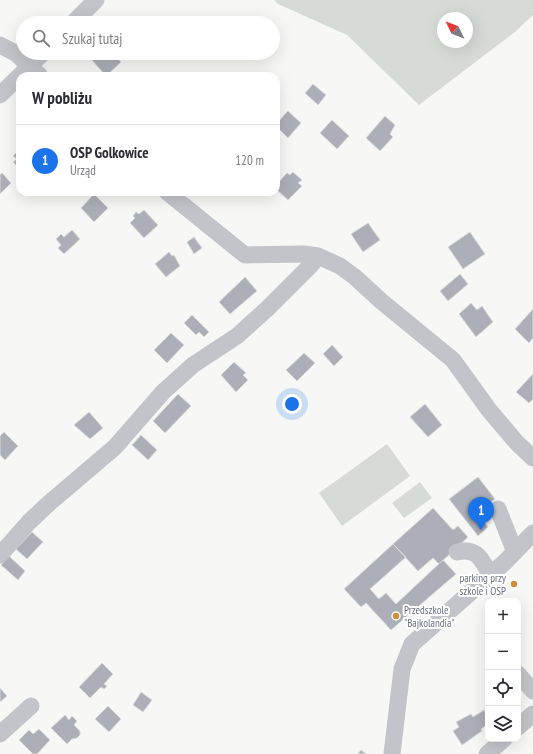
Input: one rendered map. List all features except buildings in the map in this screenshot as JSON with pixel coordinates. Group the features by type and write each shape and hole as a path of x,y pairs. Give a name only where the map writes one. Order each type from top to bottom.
{"street":[{"path":"80,16 96,0"},
{"path":"0,45 16,53"},
{"path":"23,60 35,71 40,60"},
{"path":"0,95 16,84"},
{"path":"172,196 245,255 304,254 318,256 340,266 453,360 489,410 517,443 533,458"},
{"path":"0,555 29,522 47,505 115,447 172,383 194,364 237,336 311,266 318,256"},
{"path":"498,509 515,552"},
{"path":"392,754 402,669 412,644 515,552 533,533"},
{"path":"457,552 466,550 474,552 490,574"},
{"path":"521,677 533,691"},
{"path":"0,734 31,706"},
{"path":"521,724 533,714"},
{"path":"487,754 501,742"}],"shaded area":[{"path":"274,0 533,0 533,15 515,32 419,105 347,35 278,4"},
{"path":"387,444 410,476 342,526 319,493"},
{"path":"420,482 432,498 404,518 392,503"}],"place":[{"name":"OSP Golkowice","path":"481,530"},
{"name":"parking przy szkole i OSP","path":"514,584"},
{"name":"Przedszkole \"Bajkolandia\"","path":"396,616"}]}
